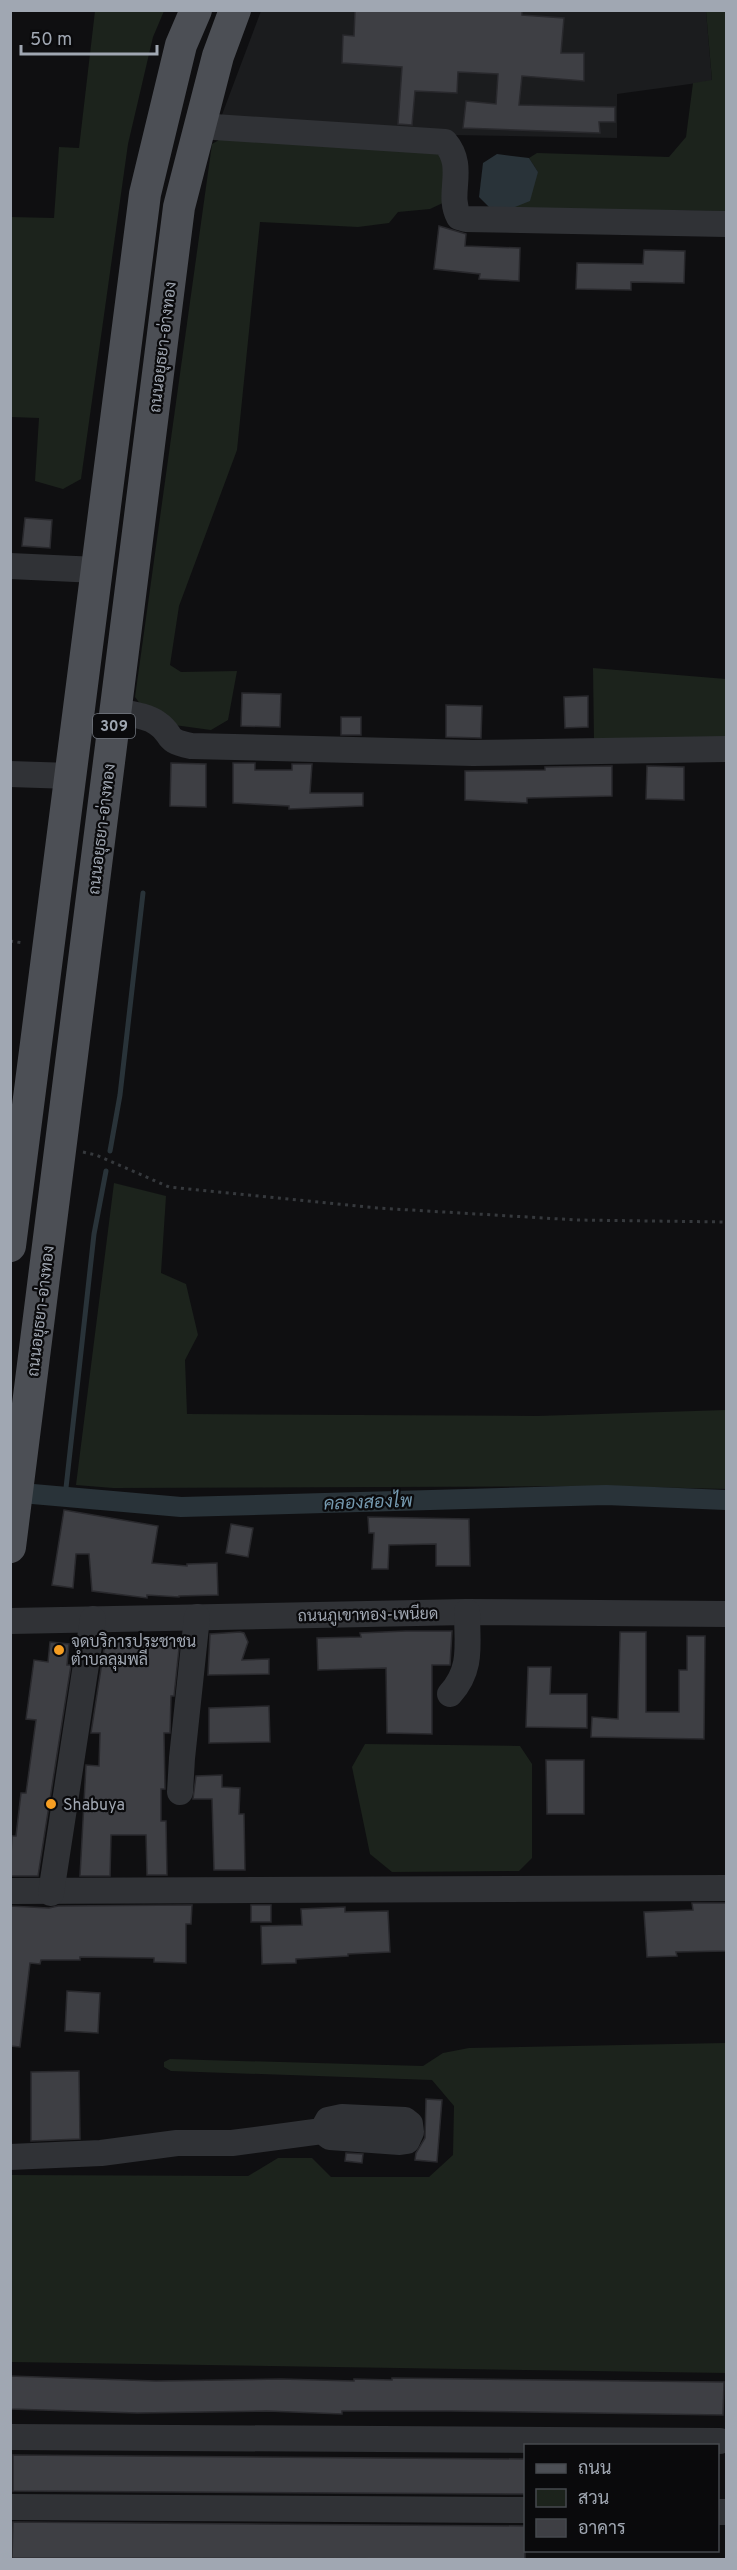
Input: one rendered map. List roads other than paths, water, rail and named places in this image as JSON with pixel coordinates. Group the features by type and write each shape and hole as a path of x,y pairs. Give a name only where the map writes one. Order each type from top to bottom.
{"main road":[{"name":"309","path":"10,1246 145,194 181,45 196,10"},
{"name":"ถนนอยุธยา-อ่างทอง","path":"10,1547 179,207 218,56 235,10"},
{"path":"59,866 96,871"}],"street":[{"path":"199,126 445,142 453,152 456,163 455,210 459,217 466,219 726,224"},
{"path":"10,566 97,570"},
{"path":"116,711 146,718 159,724 171,740 192,746 473,753 726,749"},
{"path":"10,774 71,776"},
{"path":"450,1694 462,1681 467,1662 467,1612"},
{"name":"ถนนภูเขาทอง-เพนียด","path":"10,1621 467,1612 726,1614"},
{"path":"180,1792 197,1617"},
{"path":"51,1893 93,1619"},
{"path":"10,1891 51,1893 726,1888"},
{"path":"10,2157 101,2153 177,2143 232,2143 322,2131"},
{"path":"10,2437 720,2441"},
{"path":"10,2507 524,2510"}],"waterway":[{"path":"110,1151 120,1095 143,893"},
{"path":"65,1497 94,1234 106,1171"},
{"name":"คลองสองไพ","path":"10,1492 181,1507 606,1495 726,1500"}],"place":[{"name":"จุดบริการประชาชน ตำบลลุมพลี","path":"59,1650"},
{"name":"Shabuya","path":"51,1804"}]}
